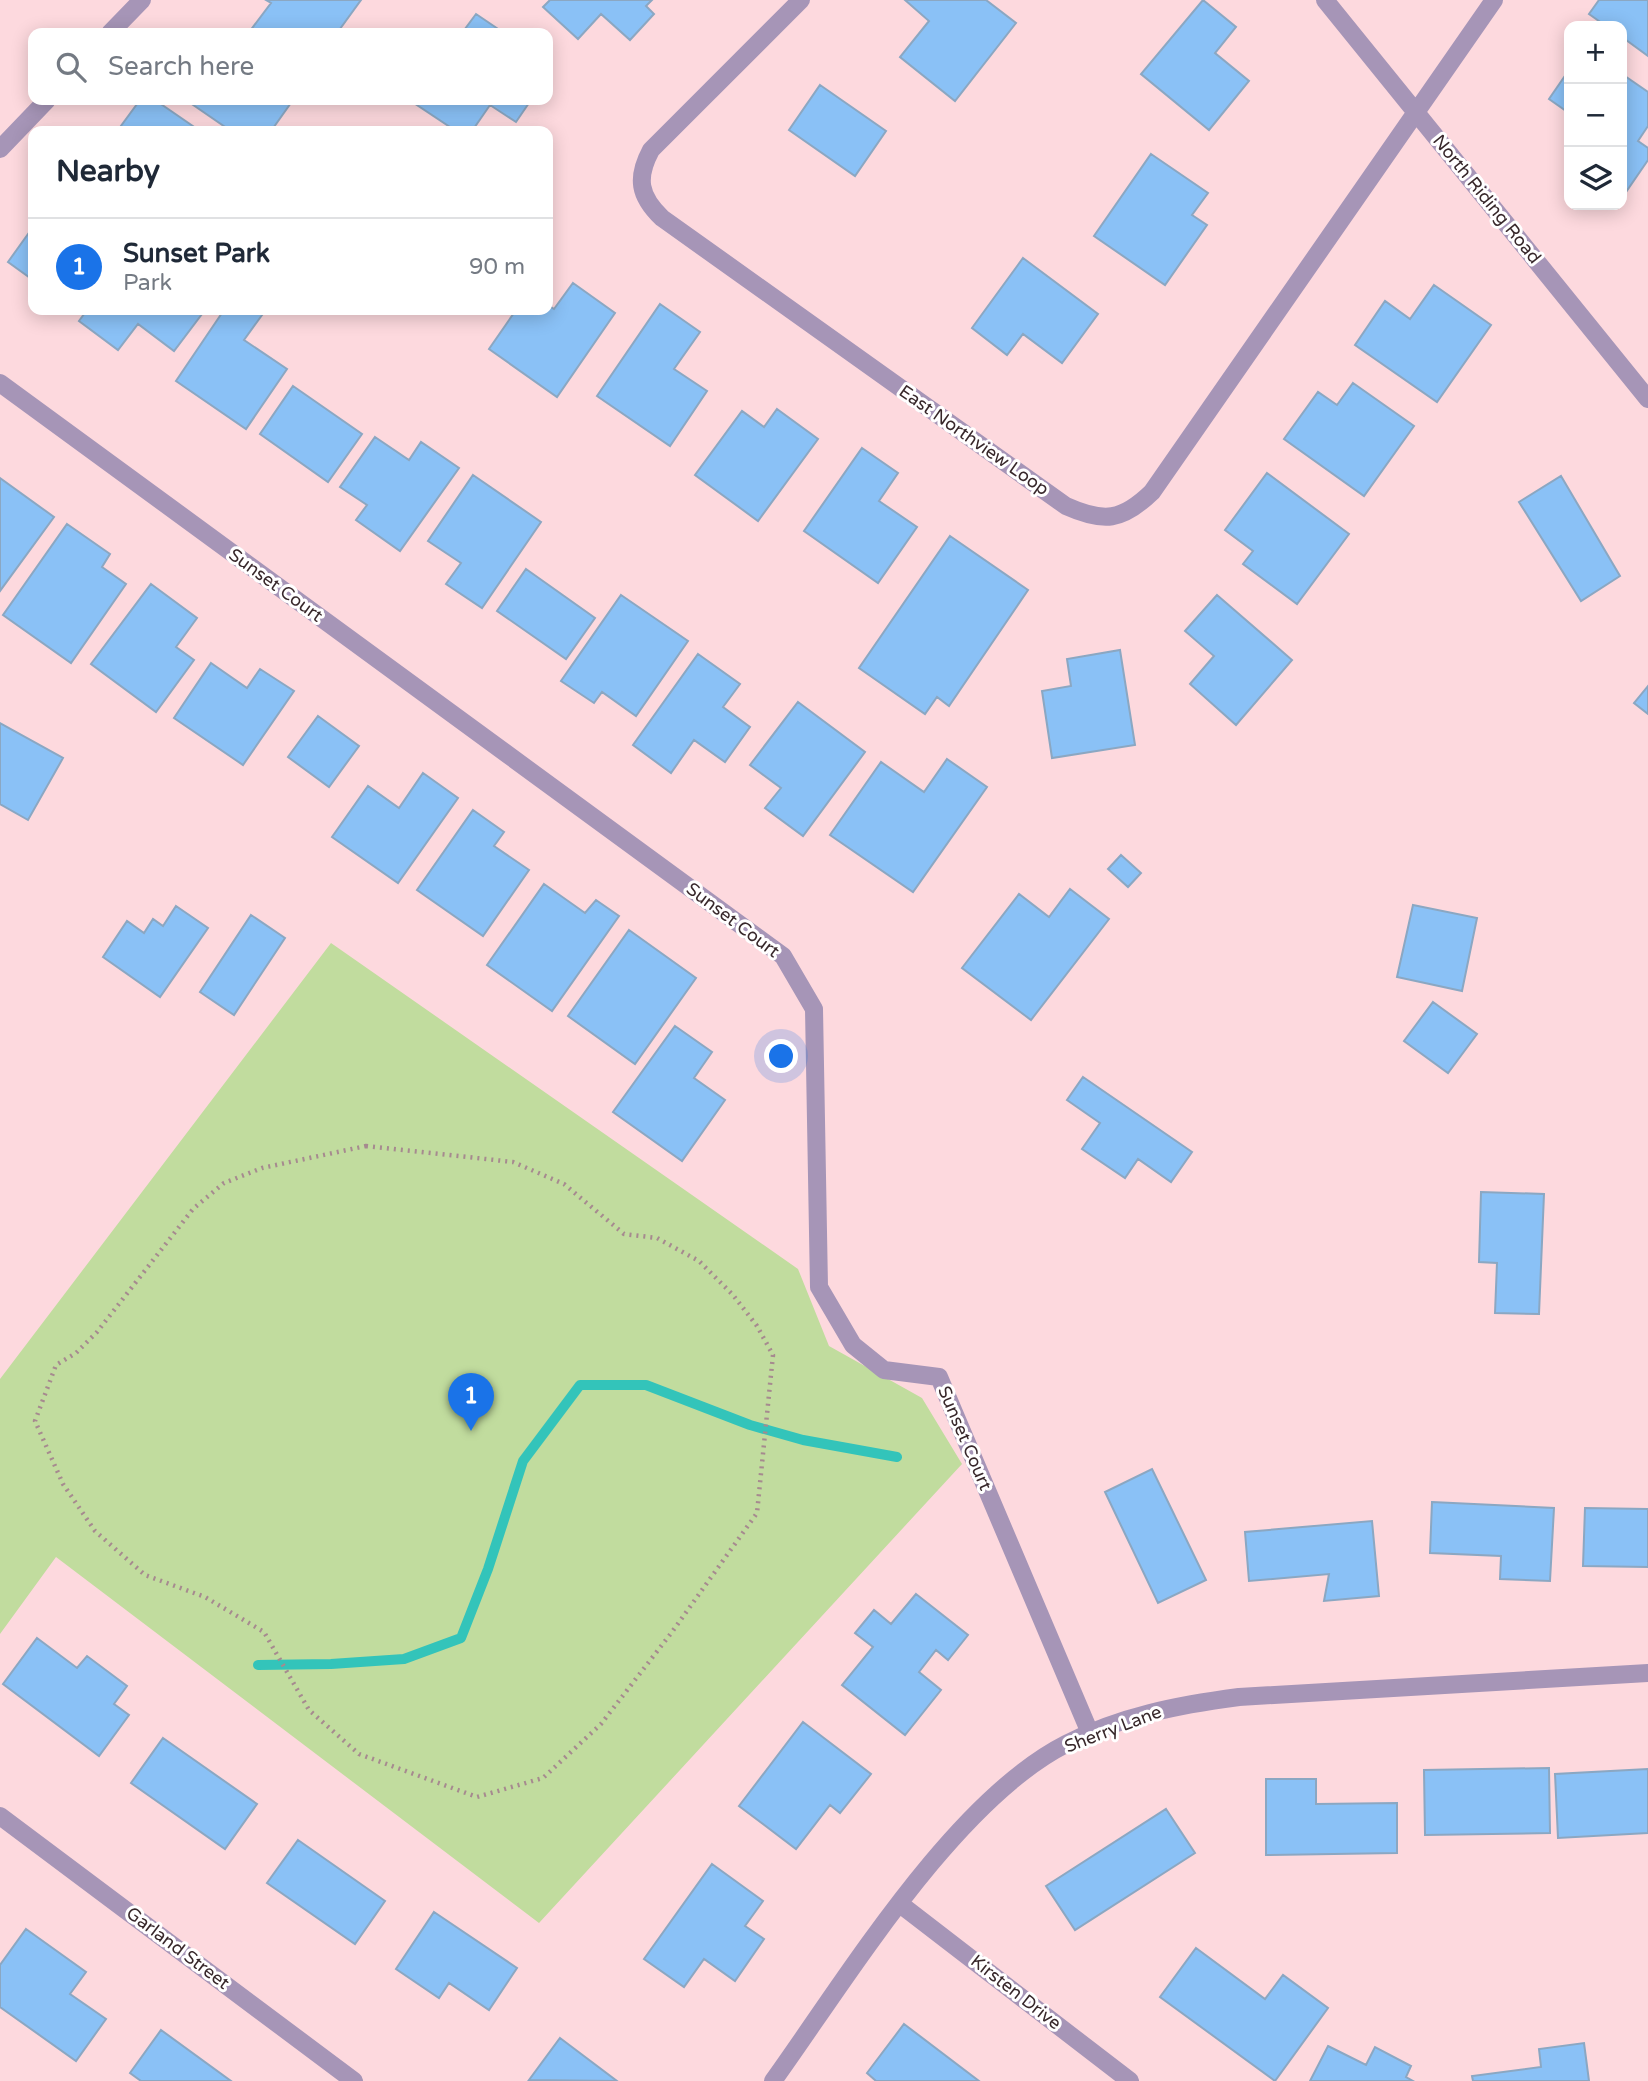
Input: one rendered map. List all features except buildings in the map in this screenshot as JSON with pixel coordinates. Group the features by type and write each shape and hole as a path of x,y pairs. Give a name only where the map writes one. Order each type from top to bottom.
{"street":[{"path":"115,28 142,0"},
{"name":"East Northview Loop","path":"801,0 651,150 641,169 640,188 648,205 662,218 1066,506 1089,516 1113,517 1134,509 1152,492 1494,0"},
{"name":"North Riding Road","path":"1325,0 1648,399"},
{"path":"0,149 42,105"},
{"name":"Sunset Court","path":"0,383 783,956 814,1009 819,1287 853,1345 884,1370 939,1377 1090,1733"},
{"name":"Sherry Lane","path":"773,2081 900,1905 958,1833 991,1799 1027,1769 1090,1733 1144,1713 1239,1697 1648,1673"},
{"name":"Garland Street","path":"0,1816 354,2081"},
{"name":"Kirsten Drive","path":"900,1905 1130,2081"}],"path":[{"path":"366,1146 513,1162 564,1184 624,1234 657,1238 699,1261 733,1294 757,1326 773,1355 757,1513 672,1632 600,1724 543,1778 477,1797 359,1754 309,1710 264,1632 205,1597 145,1575 95,1531 63,1483 35,1421 56,1365 76,1353 97,1332 193,1209 223,1183 262,1168 366,1146"}],"green space":[{"path":"331,943 798,1269 829,1346 922,1398 962,1464 539,1923 56,1557 0,1634 0,1379"}],"waterway":[{"path":"258,1665 404,1659 461,1638 488,1569 523,1461 580,1385 646,1385 750,1425 803,1440 897,1457"}],"place":[{"name":"Sunset Park","path":"471,1431"}]}
